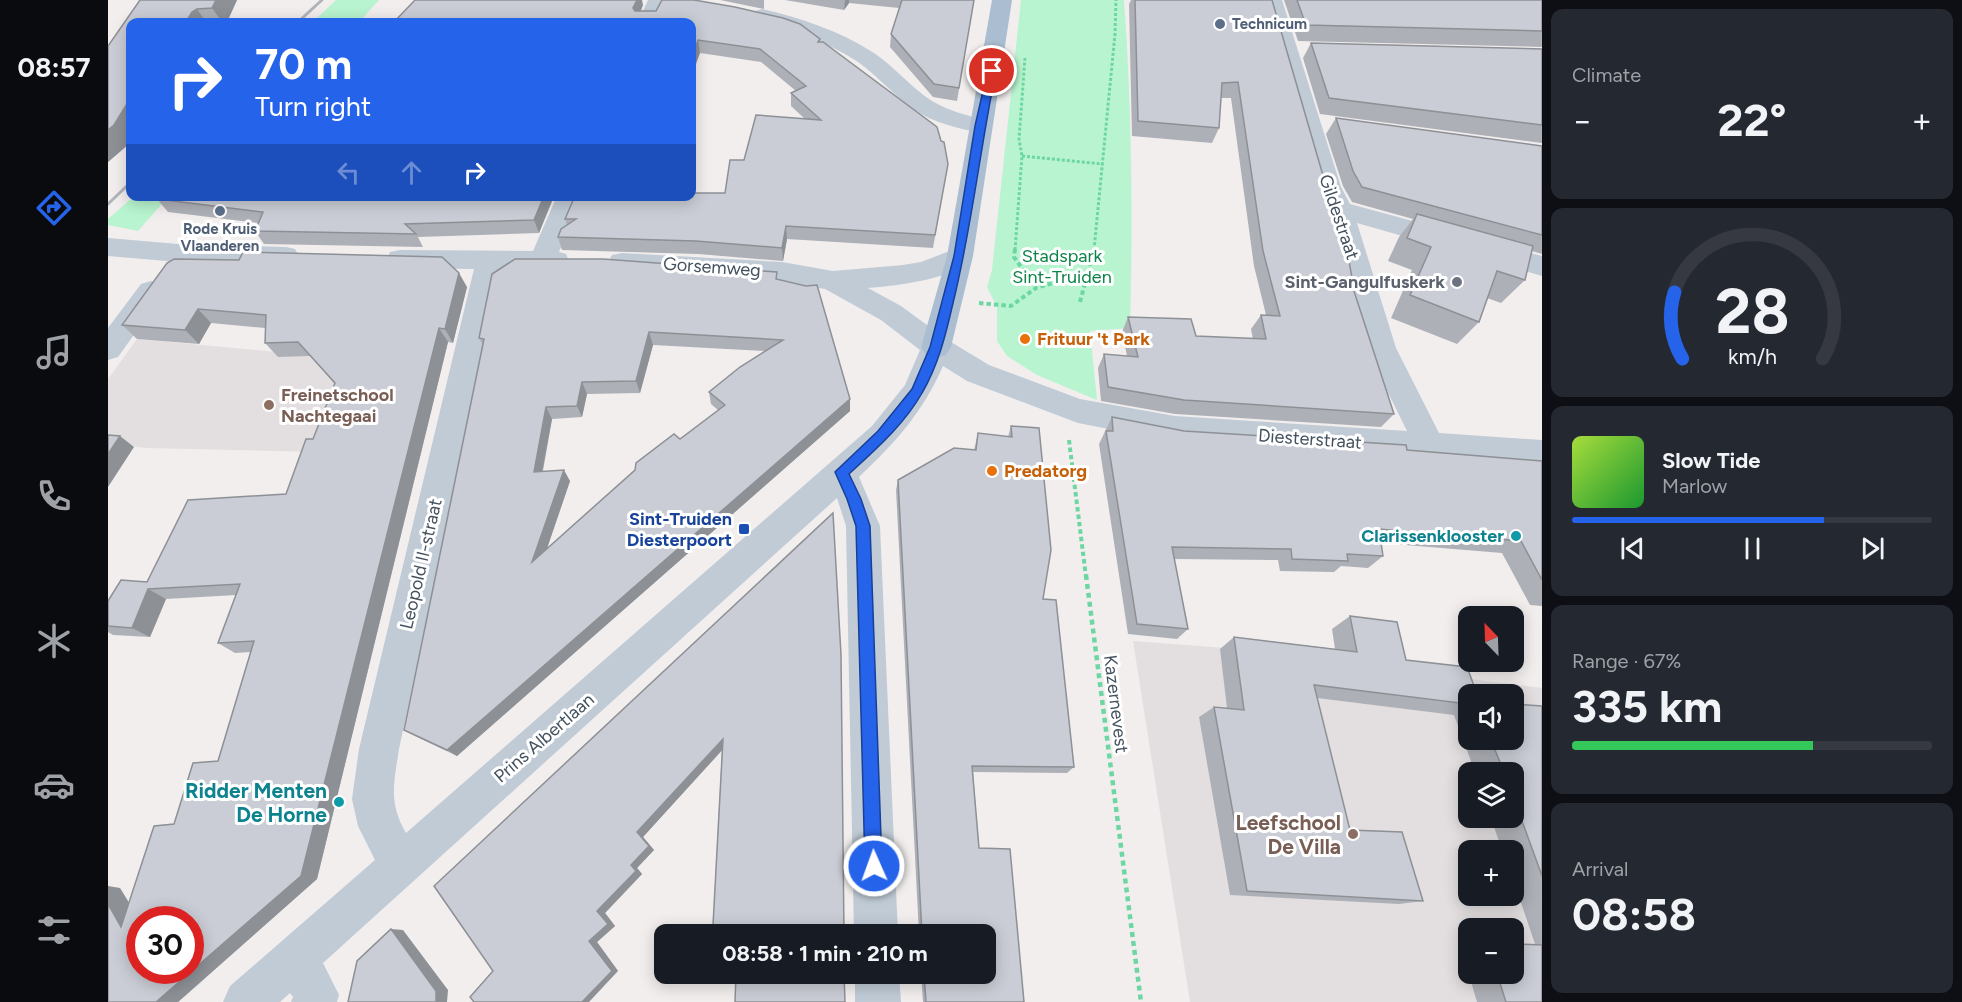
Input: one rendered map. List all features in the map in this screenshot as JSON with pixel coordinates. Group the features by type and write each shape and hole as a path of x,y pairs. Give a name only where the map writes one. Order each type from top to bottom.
{"main road":[{"path":"936,347 950,301 960,256 1002,0"}],"street":[{"path":"651,18 665,0"},
{"name":"Gildestraat","path":"1272,0 1297,49 1321,124 1328,187 1340,210 1381,348 1430,447"},
{"path":"741,10 784,21 836,41 862,55 918,102 942,115 980,126"},
{"path":"542,261 568,201"},
{"path":"1340,210 1542,266"},
{"path":"108,247 178,253 309,256"},
{"path":"108,350 178,253"},
{"path":"833,281 903,275 927,270 960,256"},
{"name":"Gorsemweg","path":"369,258 591,261 782,272 812,276 833,281 891,314 936,347"},
{"name":"Leopold II-straat","path":"401,864 380,826 372,799 379,750 489,261"},
{"name":"Diesterstraat","path":"936,347 978,373 1078,411 1175,429 1542,453"},
{"name":"Prins Albertlaan","path":"246,1002 776,533 883,435 917,391 936,347"},
{"path":"841,472 854,499 863,526 876,924"},
{"path":"296,957 315,995 314,1002"},
{"path":"877,984 878,1002"}],"path":[{"path":"1080,302 1096,243 1116,0"},
{"path":"1024,57 1019,140 1022,156 1014,257 1036,288"},
{"path":"1022,156 1103,164"},
{"path":"950,301 1011,306 1036,288 1049,282 1086,273"},
{"name":"Kazernevest","path":"1078,411 1068,442 1141,1002"}],"shaded area":[{"name":"Freinetschool Nachtegaai","path":"137,339 277,352 359,348 318,452 147,448 108,444 108,379"},
{"name":"Leefschool De Villa","path":"1133,641 1293,653 1384,668 1510,684 1458,684 1458,750 1524,750 1524,686 1542,688 1542,1002 1190,1002"}],"green space":[{"path":"336,0 379,0 363,18 317,18"},
{"name":"Stadspark Sint-Truiden","path":"1021,0 1124,0 1131,164 1130,328 1090,331 1097,400 1037,375 1007,356 997,341 997,307 987,287 992,270"},
{"path":"128,201 164,201 138,231 108,225 108,219"}],"building":[{"path":"140,0 216,0 212,8 197,9 188,18 127,18"},
{"path":"415,0 637,0 633,8 635,11 656,11 662,0 694,0 735,7 800,24 820,39 818,42 823,42 937,127 941,141 944,142 948,164 935,235 786,226 782,248 696,241 558,237 561,229 576,219 565,219 573,201 696,201 696,193 725,193 730,160 744,160 756,115 821,120 791,93 806,86 760,49 698,40 696,46 696,18 398,18"},
{"path":"902,0 974,0 959,88 934,84 891,34"},
{"path":"1135,0 1272,0 1322,172 1341,218 1353,283 1351,282 1394,414 1184,400 1108,387 1104,354 1138,357 1128,317 1191,319 1196,336 1266,339 1261,315 1280,316 1263,251 1238,82 1222,83 1219,128 1138,121"},
{"path":"1297,0 1542,0 1542,31 1306,25"},
{"path":"126,20 126,106 114,125 108,130 108,46"},
{"path":"1311,43 1542,49 1542,125 1329,98"},
{"path":"1336,118 1542,146 1542,235 1362,187 1353,171"},
{"path":"173,201 542,201 534,220 405,224 416,234 255,231 263,212"},
{"path":"1417,214 1533,246 1525,280 1497,271 1479,322 1410,295 1431,247 1407,238"},
{"path":"243,252 442,257 459,273 445,329 439,328 301,876 204,960 204,906 128,906 154,826 174,824 193,763 218,761 254,641 218,643 240,584 148,589 132,628 108,626 108,601 121,580 147,582 188,500 286,494 306,439 313,439 335,383 298,342 265,343 266,315 198,309 185,330 122,325 167,263 174,259 239,260"},
{"path":"515,259 603,259 777,272 776,279 806,286 817,285 850,399 447,750 404,730 484,339 479,338 492,274","holes":["649,332 783,340 740,367 709,392 725,405 680,439 674,434 636,463 635,470 532,562 564,470 534,472 546,407 577,406 582,382 636,381"]},
{"path":"1112,417 1184,431 1406,445 1407,450 1542,461 1542,580 1521,541 1379,529 1383,556 1347,554 1348,561 1292,559 1291,549 1172,547 1188,629 1137,624 1106,431 1113,431"},
{"path":"1011,426 1039,428 1051,550 1043,599 1056,600 1074,767 972,766 979,848 1010,849 1024,1002 926,1002 925,984 996,984 996,924 921,924 898,480 954,448 976,450 978,433 1012,437"},
{"path":"108,435 120,436 108,454"},
{"path":"833,513 841,655 844,924 713,924 723,739 637,832 649,846 631,865 636,871 597,911 608,924 589,941 612,971 582,1002 474,1002 470,997 493,971 434,886"},
{"path":"1350,616 1397,622 1406,660 1458,666 1458,672 1469,672 1473,684 1458,684 1458,703 1314,685 1350,830 1402,832 1423,901 1247,891 1214,707 1244,710 1234,637 1357,652"},
{"path":"1524,705 1542,706 1542,876 1524,826 1524,762 1500,762 1495,750 1524,750"},
{"path":"108,904 121,927 126,912 126,984 177,984 156,1002 108,1002"},
{"path":"391,929 436,991 436,1002 348,1002 357,961"},
{"path":"1524,944 1542,945 1542,1002 1506,1002 1500,984 1524,984"},
{"path":"736,984 844,984 845,1002 735,1002"}],"railway":[{"path":"302,18 322,0"},
{"path":"108,204 126,187"}],"place":[{"name":"Technicum","path":"1220,24"},
{"name":"Rode Kruis Vlaanderen","path":"220,211"},
{"name":"Sint-Gangulfuskerk","path":"1457,282"},
{"name":"Frituur 't Park","path":"1025,339"},
{"name":"Freinetschool Nachtegaai","path":"269,405"},
{"name":"Predatorg","path":"992,471"},
{"name":"Sint-Truiden Diesterpoort","path":"744,529"},
{"name":"Clarissenklooster","path":"1516,536"},
{"name":"Ridder Menten De Horne","path":"339,802"},
{"name":"Leefschool De Villa","path":"1353,834"}],"route":[{"path":"874,866 863,526 854,499 841,472 883,435 917,391 936,347 950,301 960,256 980,126 992,71"}]}
